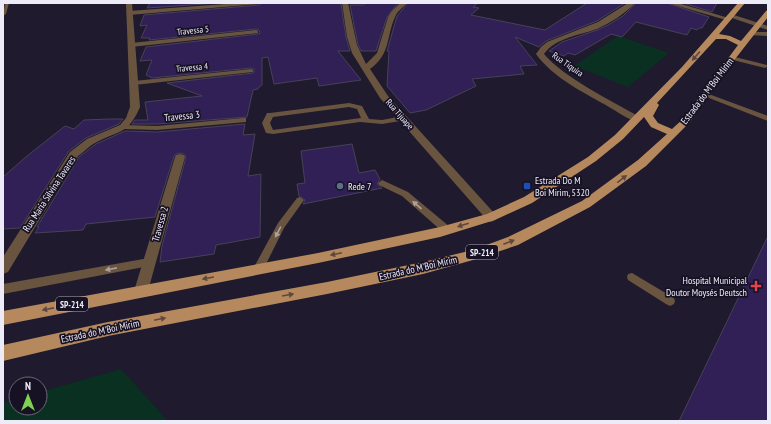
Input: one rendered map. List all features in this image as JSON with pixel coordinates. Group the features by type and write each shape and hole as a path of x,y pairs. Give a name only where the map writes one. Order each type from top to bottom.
{"main road":[{"name":"SP-214","path":"3,318 318,258 447,230 491,217 528,200 592,159 619,137 685,69 742,3"},
{"name":"Estrada do M'Boi Mirim","path":"3,353 201,310 327,288 424,268 472,255 513,240 586,204 642,163 687,120 750,34 763,26 768,12"},
{"path":"712,38 725,37 736,41 742,46"},
{"path":"655,100 648,118 656,126 674,133"}],"street":[{"name":"Rua Tijuape","path":"346,3 350,34 355,54 385,98 491,217"},
{"path":"365,68 374,62 381,54 391,17 394,12 404,3"},
{"name":"Rua Tiquira","path":"632,3 602,24 555,41 542,50 540,54 546,62 570,78 608,103 637,118"},
{"path":"671,3 729,17"},
{"path":"124,127 130,119 135,107 129,8"},
{"name":"Rua Maria Silvina Tavares","path":"3,268 74,154 91,141 124,127"},
{"name":"Travessa 2","path":"141,291 180,157"}],"lane":[{"path":"3,14 7,3"},
{"path":"129,8 259,3"},
{"path":"729,17 763,26"},
{"name":"Travessa 5","path":"131,45 256,32"},
{"path":"750,34 768,34"},
{"path":"731,58 765,66"},
{"name":"Travessa 4","path":"134,83 251,71"},
{"path":"706,95 768,119"},
{"path":"366,120 360,107 349,105 270,115 266,123 269,131 273,132 366,120 382,122 403,118"},
{"name":"Travessa 3","path":"124,127 157,128 243,120"},
{"path":"382,183 405,194 447,230"},
{"path":"258,269 281,226 300,200"},
{"path":"3,289 149,262"},
{"path":"632,277 670,301"}],"green space":[{"path":"618,36 669,53 628,87 574,66"},
{"path":"121,369 168,421 3,421 3,403 8,401 8,416 48,416 48,390"}],"building":[{"path":"150,3 218,3 147,8"},
{"path":"262,3 341,4 346,37 350,51 338,51 361,80 319,86 317,78 274,84 268,57 262,58 262,85 258,89 253,90 247,117 157,124 132,124 135,120 148,120 145,102 202,96 167,83 254,72 254,69 251,68 152,78 146,75 152,60 140,61 146,47 260,33 259,30 256,29 149,40 150,38 141,38 147,25 140,26 144,15 259,5"},
{"path":"365,3 398,3 387,17 376,51 361,51 358,45 350,5 364,5"},
{"path":"408,3 478,3 473,7 479,8 471,15 545,30 587,3 625,3 597,21 546,41 539,47 515,37 537,65 520,66 524,74 472,79 476,86 426,110 410,113 387,86 389,51 387,51 397,16"},
{"path":"636,3 667,3 709,17 702,28 697,30 691,28 687,35 636,22 622,37 611,34 575,55 568,53 564,56 549,51 562,42 608,25 623,16"},
{"path":"683,3 717,3 712,12"},
{"path":"123,119 119,124 86,138 69,151 20,228 3,229 3,177 65,126 74,129 84,120"},
{"path":"245,124 243,135 255,134 248,176 261,174 260,237 216,245 214,254 160,262 162,246 186,157 184,154 180,153 174,156 155,217 86,224 83,230 35,233 39,227 37,227 79,157 96,144 125,131 157,132"},
{"path":"352,144 359,173 375,170 380,179 377,184 382,188 303,204 305,200 299,196 297,184 305,183 301,151"},
{"name":"Hospital Municipal Doutor Moysés Deutsch","path":"768,236 768,421 679,421 720,336"}],"place":[{"name":"Rede 7","path":"340,186"},
{"name":"Estrada Do M Boi Mirim, 5320","path":"527,186"},
{"name":"Hospital Municipal Doutor Moysés Deutsch","path":"756,286"}]}
